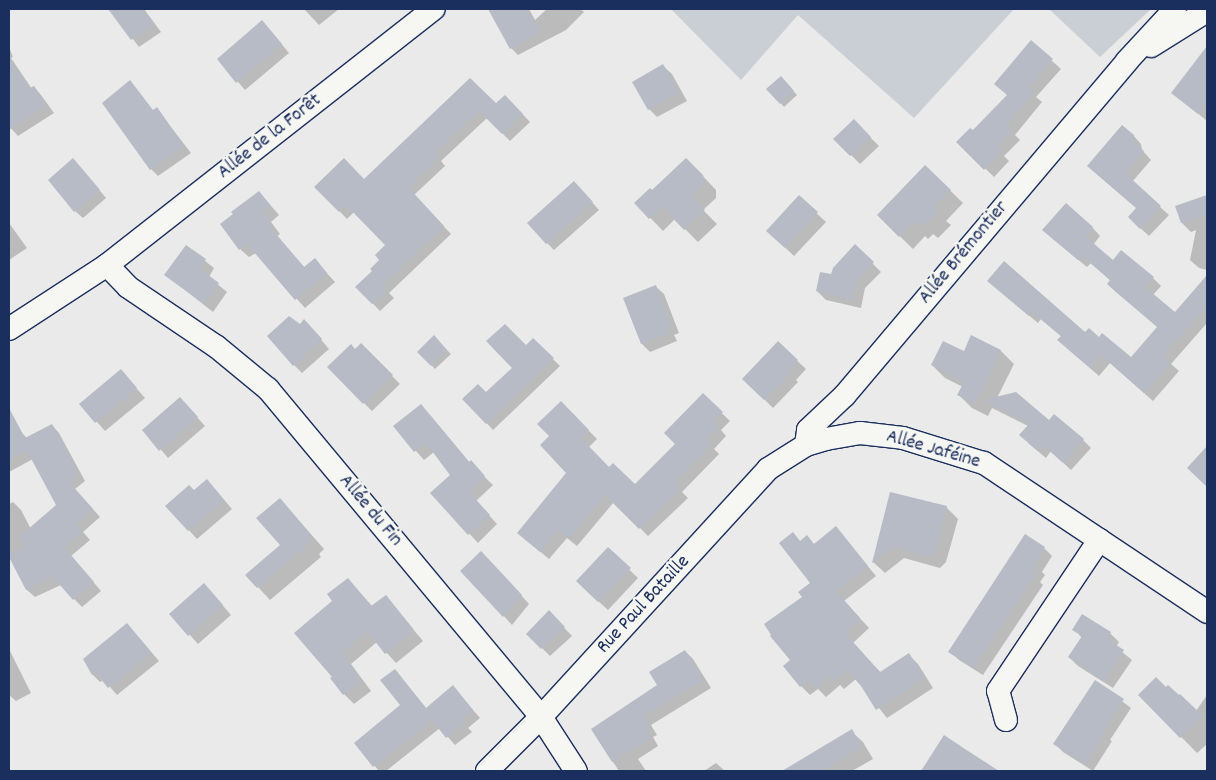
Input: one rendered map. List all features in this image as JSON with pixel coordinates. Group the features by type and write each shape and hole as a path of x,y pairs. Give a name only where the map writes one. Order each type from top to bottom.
{"street":[{"name":"Allée de la Forêt","path":"9,330 107,265 434,9"},
{"name":"Allée Brémontier","path":"806,445 808,430 845,394 1127,61 1175,9"},
{"name":"Allée Brémontier","path":"1127,61 1207,11"},
{"name":"Allée du Fin","path":"107,265 128,287 217,347 268,389 541,717 576,771"},
{"path":"845,394 851,423 860,433"},
{"name":"Allée Jaféine","path":"806,445 860,433 904,438 984,463 1207,612"},
{"name":"Rue Paul Bataille","path":"487,771 541,717 768,469 806,445"},
{"path":"1006,720 998,690 1099,540"}],"shaded area":[{"path":"671,9 1014,9 914,118 798,15 741,80"},
{"path":"1049,9 1151,9 1100,57"}],"building":[{"path":"108,9 143,9 154,24 131,40"},
{"path":"488,9 527,9 540,32 510,49"},
{"path":"262,20 282,44 236,83 217,59"},
{"path":"1031,40 1053,59 1028,88 1034,93 1007,125 1012,130 997,146 1002,151 984,170 956,142 970,128 973,130 1007,95 994,84"},
{"path":"1207,46 1207,102 1198,114 1171,93"},
{"path":"9,56 30,88 34,86 47,105 9,130"},
{"path":"663,64 679,92 648,110 632,82"},
{"path":"781,76 794,91 780,104 766,89"},
{"path":"470,78 496,103 505,95 523,114 502,134 479,111 434,153 439,158 408,187 444,226 383,285 387,290 372,304 355,287 372,271 370,269 379,260 375,255 385,245 346,205 339,212 314,187 344,158 364,179"},
{"path":"130,80 153,110 157,107 184,146 150,170 102,103"},
{"path":"854,119 871,137 850,156 833,139"},
{"path":"1122,125 1134,135 1134,143 1144,151 1125,173 1161,206 1140,229 1128,217 1136,208 1087,166"},
{"path":"73,158 100,190 74,212 48,180"},
{"path":"686,158 703,175 705,182 691,196 705,210 684,230 662,207 649,219 634,203 650,188 652,190"},
{"path":"925,165 951,190 934,207 939,211 924,226 919,222 915,227 915,220 899,237 877,215"},
{"path":"574,181 593,202 546,244 527,223"},
{"path":"259,191 271,206 263,212 272,225 270,227 304,267 315,258 327,273 295,300 247,244 239,250 220,224 233,214 231,212"},
{"path":"799,195 818,212 785,248 766,231"},
{"path":"1207,195 1207,215 1181,223 1175,206"},
{"path":"1066,203 1093,227 1085,236 1113,260 1121,250 1154,277 1145,287 1175,312 1207,275 1207,306 1163,355 1171,362 1144,393 1101,355 1090,368 1057,340 1061,336 1032,312 1029,316 987,281 1004,261 1085,332 1089,328 1099,337 1102,333 1131,357 1157,327 1107,284 1110,280 1082,256 1078,260 1042,230"},
{"path":"855,244 874,262 857,280 852,300 816,291 820,272 831,274 833,268"},
{"path":"186,245 206,259 200,269 219,283 204,304 164,275"},
{"path":"656,285 671,324 667,326 670,333 641,344 623,298"},
{"path":"289,316 300,324 304,319 322,339 293,366 267,336"},
{"path":"505,324 526,345 533,338 554,358 486,424 462,399 478,384 486,392 512,368 486,341"},
{"path":"434,335 447,350 431,366 417,352"},
{"path":"971,335 1001,350 975,404 957,395 964,382 931,365 943,341 964,351"},
{"path":"778,341 798,360 788,370 791,373 764,400 742,379"},
{"path":"361,343 393,375 363,404 327,367 351,344 355,349"},
{"path":"121,369 137,388 95,423 79,404"},
{"path":"1016,392 1049,420 1054,414 1084,439 1063,463 1043,445 1038,451 1019,435 1029,424 983,400"},
{"path":"703,393 723,412 713,422 719,427 706,440 711,445 674,483 680,489 639,529 605,495 569,539 558,530 540,552 517,533 566,473 540,445 549,436 537,424 561,401 589,430 581,438 609,467 613,463 635,484 675,444 664,433"},
{"path":"180,397 198,417 159,451 142,430"},
{"path":"421,404 469,462 471,460 485,476 469,492 490,515 468,535 430,493 450,475 426,443 414,452 393,426"},
{"path":"9,408 25,438 52,424 78,473 68,481 93,509 76,524 83,531 64,547 94,582 73,600 53,577 26,590 9,557 9,554 24,546 19,537 56,505 27,451 9,460"},
{"path":"1207,446 1207,487 1187,468"},
{"path":"207,479 224,500 188,531 165,506 189,485 194,490"},
{"path":"890,492 947,506 935,551 928,557 892,547 872,563"},
{"path":"280,498 312,536 307,541 309,543 257,588 245,575 280,545 256,518"},
{"path":"836,526 868,566 836,591 860,618 845,633 880,672 909,653 925,678 876,710 861,686 847,670 834,681 831,676 816,688 809,680 800,687 783,666 790,660 770,636 764,624 802,597 798,592 810,583 779,543 793,532 800,541 807,535 814,544"},
{"path":"1025,534 1045,547 1034,563 1037,565 1031,573 1035,575 973,668 948,652"},
{"path":"608,547 631,568 598,602 576,581"},
{"path":"481,551 522,595 503,617 460,571"},
{"path":"348,578 371,606 386,595 414,630 385,654 367,631 342,653 362,681 343,695 330,678 332,677 294,633 332,601 327,594"},
{"path":"204,583 223,605 188,636 169,614"},
{"path":"549,610 565,627 541,649 526,634"},
{"path":"1082,614 1111,632 1107,639 1124,650 1104,681 1068,657 1082,636 1072,630"},
{"path":"127,623 152,653 108,688 96,673 92,675 83,659"},
{"path":"685,650 703,680 643,716 650,726 645,729 651,738 612,762 591,729 657,685 649,672"},
{"path":"395,669 426,708 453,685 473,710 461,719 465,723 446,738 432,720 373,767 354,743 400,705 380,680"},
{"path":"1156,677 1166,687 1168,685 1180,694 1203,716 1180,738 1138,695"},
{"path":"1095,680 1124,699 1103,731 1105,733 1085,764 1053,744"},
{"path":"852,729 862,747 822,771 782,771"},
{"path":"944,735 965,749 999,771 921,771"}]}
